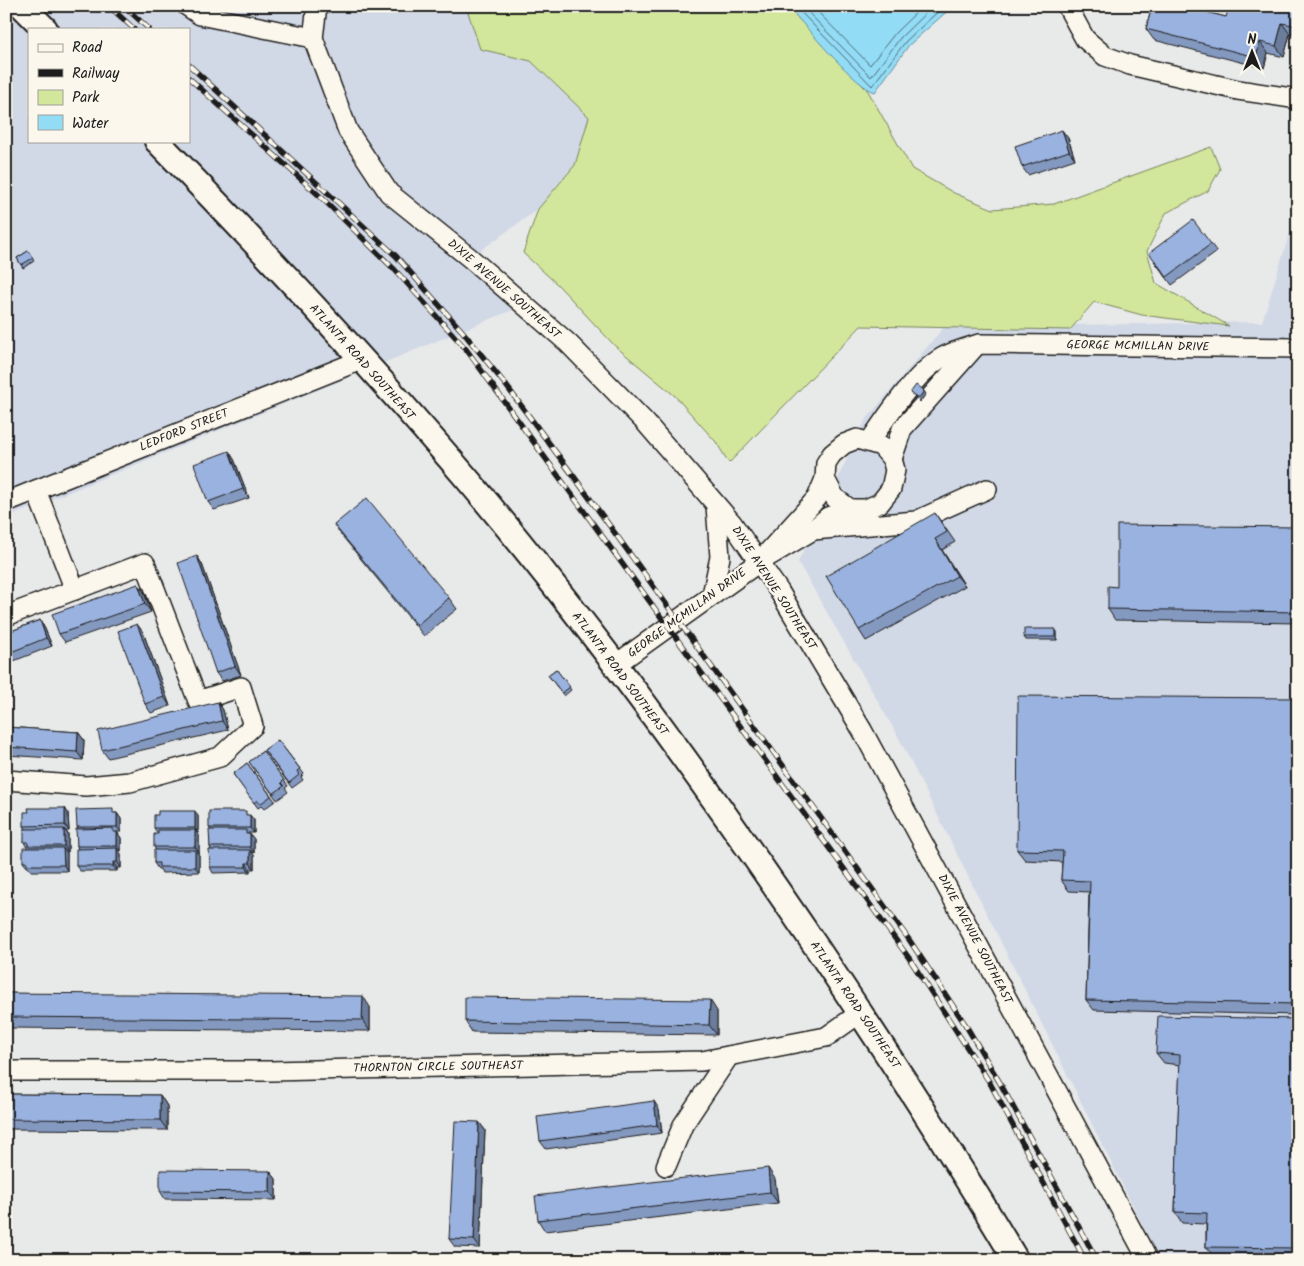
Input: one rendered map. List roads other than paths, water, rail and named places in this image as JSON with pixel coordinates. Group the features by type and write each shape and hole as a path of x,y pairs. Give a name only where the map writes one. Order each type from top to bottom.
{"main road":[{"path":"22,6 44,28"},
{"name":"ATLANTA ROAD SOUTHEAST","path":"158,142 361,360 474,488 615,665 762,867 926,1114 1016,1260"}],"street":[{"path":"187,6 200,15 313,38 317,6"},
{"path":"1067,6 1085,39 1105,56 1130,65 1238,90 1298,99"},
{"name":"DIXIE AVENUE SOUTHEAST","path":"313,38 348,131 389,193 470,258 568,343 645,422 732,523 779,591 862,730 1148,1260"},
{"name":"GEORGE MCMILLAN DRIVE","path":"759,562 817,498 825,479 826,463 832,454 844,444 856,439 870,441 886,417 927,369 943,357 979,344 1298,348"},
{"name":"GEORGE MCMILLAN DRIVE","path":"615,665 759,562 814,530 828,517 850,509 866,510 880,503 891,490 895,470 892,459 902,429 979,344"},
{"name":"LEDFORD STREET","path":"6,502 361,360"},
{"path":"870,441 881,446 892,459"},
{"path":"825,479 835,498 850,509"},
{"name":"GEORGE MCMILLAN DRIVE","path":"814,530 916,521 987,489"},
{"path":"36,490 75,590"},
{"path":"712,595 720,557 716,506"},
{"path":"6,616 145,563 198,702 241,687 253,726 220,757 130,782 86,786 6,780"},
{"name":"THORNTON CIRCLE SOUTHEAST","path":"6,1071 271,1071 702,1061 826,1036 860,1013"},
{"path":"666,1166 683,1125 729,1056"}],"water":[{"path":"789,6 953,6 909,45 875,92 857,81 846,70"}],"railway":[{"path":"109,6 133,28"},
{"path":"124,6 148,28"},
{"path":"190,66 396,256 463,332 505,384 910,941 965,1024 1000,1083 1097,1260"},
{"path":"190,79 323,199 395,270 466,349 909,958 990,1083 1085,1260"}]}
